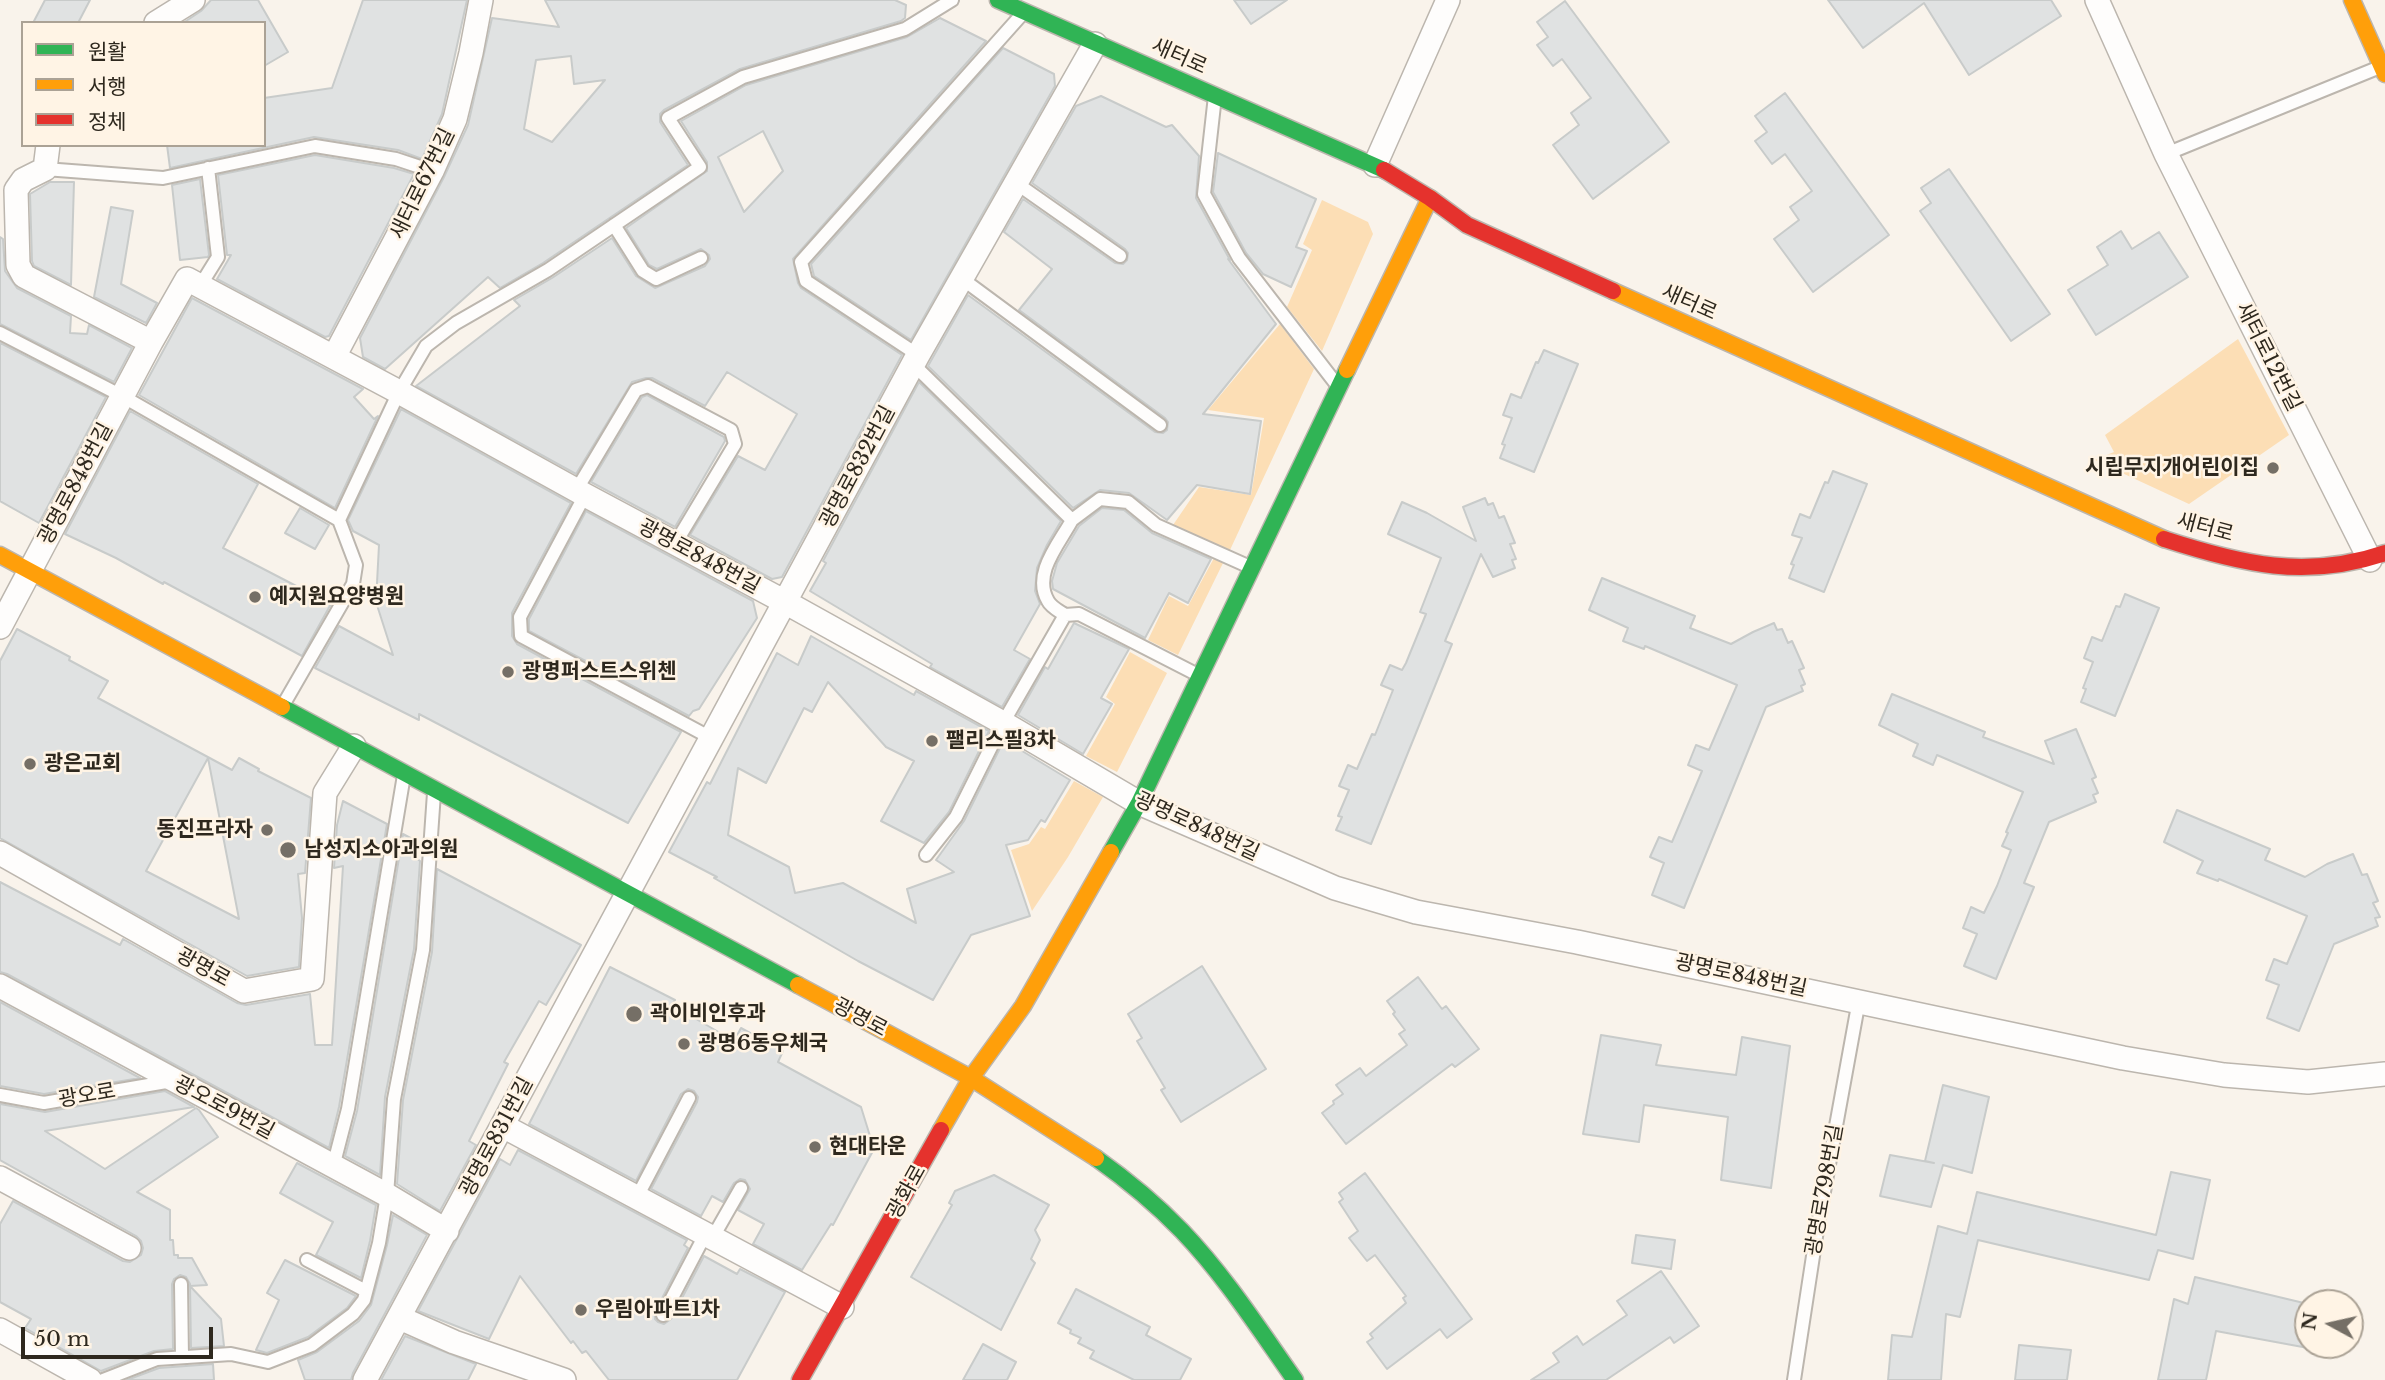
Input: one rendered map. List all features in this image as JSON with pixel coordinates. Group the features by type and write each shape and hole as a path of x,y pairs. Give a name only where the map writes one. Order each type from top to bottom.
{"street":[{"path":"159,21 193,0"},
{"name":"새터로67번길","path":"334,357 432,171 455,118 481,0"},
{"name":"새터로","path":"998,0 1375,165 1430,198 1466,225 2148,534 2202,552 2270,565 2325,568 2377,557"},
{"path":"1375,165 1448,0"},
{"name":"새터로12번길","path":"2096,0 2166,155 2377,557"},
{"path":"2352,0 2383,70"},
{"name":"광명로832번길","path":"626,892 916,359 1096,44"},
{"path":"48,147 45,169 23,180 16,190 9,237 18,265 24,276 151,342"},
{"name":"광화로","path":"800,1380 971,1078 1023,1006 1139,803 1430,198"},
{"name":"광명로848번길","path":"30,572 187,279 399,391 785,603 1003,723 1139,803 1335,888 1416,912 1859,1000 2123,1058 2224,1075 2308,1082 2385,1074"},
{"name":"광명로","path":"0,555 971,1078 1067,1135 1119,1174 1167,1217 1206,1258 1296,1380"},
{"path":"0,627 30,572"},
{"name":"광명로","path":"0,853 244,992 312,979 325,793 354,746"},
{"name":"광명로831번길","path":"365,1380 626,892"},
{"name":"광오로9번길","path":"0,986 387,1195 447,1231"},
{"path":"503,1126 842,1307"},
{"path":"0,1178 129,1248"},
{"path":"400,1318 454,1342 564,1380"},
{"path":"0,1330 90,1380"}],"lane":[{"path":"340,520 399,391 426,346 456,323 548,270 700,167 668,118 743,77 905,29 952,0"},
{"path":"1024,12 801,262 806,281 916,359 1072,520"},
{"path":"2166,155 2383,70"},
{"path":"1215,96 1204,194 1238,258 1339,387"},
{"path":"45,169 163,178 316,146 396,159 432,171"},
{"path":"200,286 218,257 208,169"},
{"path":"1016,183 1120,256"},
{"path":"614,225 643,271 656,279 701,258"},
{"path":"961,278 1160,425"},
{"path":"0,333 122,396 340,520 356,565 354,583 282,707"},
{"path":"675,544 735,444 731,430 648,386 636,390 581,492 520,617 521,636 711,738"},
{"path":"1200,677 1079,614 1065,615 1048,603 1041,583 1047,564 1072,520 1100,499 1128,502 1156,525 1252,568"},
{"path":"926,855 957,817 1003,723 1065,615"},
{"path":"333,1167 348,1109 404,773"},
{"path":"103,1380 157,1359 231,1354 268,1362 312,1345 352,1314 364,1300 379,1243 387,1195 394,1100 423,950 435,789"},
{"name":"광명로798번길","path":"1794,1380 1817,1230 1859,1000"},
{"name":"광오로","path":"0,1095 44,1103 174,1081"},
{"path":"637,1197 689,1097"},
{"path":"663,1315 741,1188"},
{"path":"307,1261 366,1291"},
{"path":"181,1284 181,1357"}],"shaded area":[{"path":"1322,200 1368,222 1373,234 1322,351 1287,307 1312,250 1303,244"},
{"path":"1280,324 1314,369 1230,550 1173,525 1199,487 1251,495 1264,418 1208,410"},
{"path":"2238,339 2289,435 2189,504 2094,460 2114,452 2105,435"},
{"path":"1214,558 1223,563 1178,655 1148,640 1169,596 1188,606"},
{"path":"1130,652 1167,673 1117,772 1086,756 1115,704 1106,697"},
{"path":"1074,781 1103,797 1032,911 1011,850 1029,844 1041,827 1045,829"}],"building":[{"path":"45,0 90,0 79,21 34,21"},
{"path":"211,0 258,0 288,52 266,65 266,21 186,21"},
{"path":"363,0 467,0 442,114 422,159 398,150 314,137 170,168 167,147 266,147 266,98 332,88"},
{"path":"545,0 895,0 906,5 905,18 901,21 740,69 664,110 660,114 660,122 688,165 543,263 500,288 488,277 385,369 363,357 360,338 444,177 468,125 492,18 559,27","holes":["571,56 574,84 605,80 552,142 524,129 536,60"]},
{"path":"1234,0 1287,0 1251,24"},
{"path":"1828,0 2051,0 2061,16 1969,75 1924,3 1863,48"},
{"path":"1565,1 1669,142 1593,199 1553,145 1579,125 1571,113 1591,98 1562,59 1553,66 1537,45 1548,37 1537,22"},
{"path":"940,18 986,41 793,259 801,288 902,355 782,577 772,579 690,535 738,456 765,470 797,414 727,372 705,406 652,378 632,382 576,474 416,386 520,306 514,300 612,238 636,276 655,288 705,266 710,259 701,249 657,269 649,265 626,228 707,171 707,162 681,121 746,85 907,37","holes":["763,131 783,171 744,212 718,157"]},
{"path":"1003,48 1054,74 1055,86 911,340 814,276 811,264"},
{"path":"1785,93 1889,235 1813,292 1774,239 1799,220 1790,207 1812,191 1785,154 1772,164 1755,141 1767,132 1755,116"},
{"path":"1101,96 1166,127 1172,125 1199,156 1196,198 1230,260 1228,259 1276,324 1203,414 1261,421 1250,494 1197,485 1167,520 1129,493 1100,490 1073,508 928,366 968,295 1155,432 1163,433 1167,430 1168,422 1165,418 1019,310 1052,269 1004,232 1023,199 1115,263 1123,264 1127,260 1128,253 1125,249 1032,183 1076,106"},
{"path":"1218,153 1316,199 1296,247 1307,251 1291,287 1263,274 1246,253 1213,192"},
{"path":"315,155 394,168 414,174 329,336 325,337 217,279 231,255 227,255 218,175"},
{"path":"1949,169 2050,314 2011,341 1920,211 1931,203 1921,188"},
{"path":"200,179 209,255 180,260 172,185"},
{"path":"50,182 74,182 71,285 34,266 32,261 30,194"},
{"path":"111,207 133,211 121,284 157,303 146,323 94,297"},
{"path":"2121,231 2132,249 2159,232 2188,277 2096,335 2068,290 2108,265 2097,247"},
{"path":"0,237 3,239 5,271 17,288 71,316 70,333 87,334 89,325 132,348 114,382 0,324"},
{"path":"192,298 363,389 354,397 374,419 378,416 335,508 139,395"},
{"path":"0,343 106,397 39,523 0,501"},
{"path":"1544,350 1578,364 1534,472 1500,458 1505,445 1502,444 1512,418 1503,415 1511,394 1521,398"},
{"path":"919,382 1061,521 1037,568 1035,591 1040,604 1014,650 1030,659 1002,707 930,667 932,664 810,591 826,563 823,561"},
{"path":"647,395 724,437 725,441 675,527 591,482 642,397"},
{"path":"401,409 571,503 512,613 512,636 517,644 681,732 628,823 419,714 419,720 315,668 339,626 393,655 376,602 379,545 353,531 348,520"},
{"path":"130,411 258,484 223,548 331,604 302,656 164,582 163,584 65,534"},
{"path":"1833,471 1867,484 1824,592 1789,578 1794,565 1791,564 1802,538 1792,535 1800,514 1810,518 1825,482 1828,483"},
{"path":"1485,498 1488,505 1493,503 1499,518 1504,516 1515,543 1510,544 1516,559 1512,560 1515,568 1493,577 1481,554 1445,641 1452,644 1371,844 1336,830 1342,817 1338,816 1349,790 1339,786 1348,765 1357,769 1372,734 1375,735 1393,690 1381,685 1390,665 1402,670 1406,663 1426,614 1420,612 1441,558 1388,534 1402,502 1476,541 1463,507"},
{"path":"300,508 329,525 315,549 285,533"},
{"path":"1102,508 1124,510 1152,533 1211,559 1188,603 1169,593 1145,638 1053,589 1052,581 1057,563 1079,526"},
{"path":"586,511 753,601 757,618 699,709 689,716 529,631 529,619"},
{"path":"1602,578 1695,616 1690,628 1731,644 1774,623 1777,630 1782,629 1788,643 1792,641 1804,668 1799,670 1805,684 1801,686 1803,691 1766,707 1684,908 1652,895 1664,863 1650,857 1659,837 1672,842 1702,771 1688,765 1696,745 1709,750 1737,685 1645,646 1644,649 1623,641 1628,628 1589,610"},
{"path":"2125,594 2159,608 2115,716 2081,702 2086,689 2083,688 2093,662 2084,658 2092,637 2102,641 2116,606 2120,607"},
{"path":"1074,623 1129,649 1101,698 1112,704 1083,754 1018,715"},
{"path":"17,629 108,681 98,698 232,770 239,758 259,769 258,771 311,798 305,873 298,874 302,918 299,967 247,976 0,838 0,661","holes":["208,758 239,919 146,871"]},
{"path":"811,636 914,695 916,691 989,731 949,812 924,843 881,821 914,761 886,747 828,682 812,712 804,708 766,783 738,768 728,835 789,867 795,893 843,883 916,923 907,889 954,872 936,860 964,821 1004,740 1070,780 1045,822 1041,820 1028,840 1006,845 1030,916 971,935 933,1000 858,961 714,878 717,877 669,852 707,782 710,784 777,653 798,665"},
{"path":"1892,694 1985,732 1983,737 2054,764 2045,741 2076,729 2096,777 2092,779 2098,793 2093,795 2096,802 2049,822 2024,883 2034,887 1996,979 1964,966 1977,934 1963,928 1971,907 1984,913 1997,886 2011,850 2002,846 2023,792 1937,755 1933,765 1913,756 1918,744 1879,725"},
{"path":"343,801 387,824 339,1107 329,1148 0,972 0,882 120,945 123,939 237,1003 246,1005 310,994 315,1045 332,1045 343,866 334,868 337,825"},
{"path":"2177,810 2270,849 2265,860 2305,877 2327,864 2353,854 2362,875 2367,874 2378,901 2373,903 2380,917 2375,918 2378,926 2334,944 2299,1031 2267,1018 2279,985 2266,980 2274,959 2287,964 2307,916 2219,879 2218,881 2197,873 2203,861 2164,842"},
{"path":"403,834 418,842 416,858 420,861 414,949 385,1097 380,1175 345,1156 357,1111"},
{"path":"437,869 581,945 546,1005 539,1001 504,1062 508,1064 469,1141 476,1145 440,1211 397,1184 403,1100 432,952"},
{"path":"1202,966 1266,1069 1181,1122 1161,1090 1165,1088 1137,1041 1142,1038 1128,1014"},
{"path":"610,967 675,1000 672,1005 734,1041 741,1028 783,1051 778,1062 861,1107 874,1149 833,1225 831,1224 802,1270 753,1244 764,1224 738,1210 750,1189 745,1180 740,1179 734,1183 723,1202 712,1196 701,1216 651,1189 697,1102 698,1097 694,1091 688,1089 681,1094 636,1181 529,1124"},
{"path":"1418,977 1442,1009 1446,1006 1479,1049 1455,1067 1452,1064 1346,1144 1322,1113 1343,1094 1336,1085 1360,1068 1366,1076 1407,1045 1399,1034 1405,1030 1387,1001"},
{"path":"0,1002 140,1078 44,1094 0,1086"},
{"path":"1601,1035 1661,1045 1656,1065 1736,1075 1742,1037 1790,1046 1771,1188 1721,1180 1728,1117 1644,1105 1639,1142 1583,1134"},
{"path":"1943,1085 1989,1097 1972,1173 1943,1165 1931,1207 1880,1196 1890,1155 1934,1163 1925,1161"},
{"path":"165,1091 194,1107 45,1131 105,1169 196,1108 218,1137 137,1192 170,1210 170,1240 173,1240 174,1255 178,1255 178,1258 192,1258 207,1285 190,1286 186,1277 180,1275 174,1279 173,1349 154,1351 101,1371 25,1328 31,1319 0,1302 0,1224 13,1201 123,1261 130,1262 141,1255 141,1241 0,1160 0,1104 45,1112"},
{"path":"518,1150 687,1240 684,1245 688,1248 655,1312 658,1322 664,1324 671,1319 704,1256 737,1274 740,1269 785,1292 737,1380 609,1380 586,1351 582,1353 573,1341 571,1343 520,1276 489,1339 418,1311 500,1159 510,1165"},
{"path":"297,1163 376,1205 361,1278 316,1255 333,1222 280,1193"},
{"path":"2171,1172 2210,1180 2193,1259 2158,1250 2149,1280 1978,1240 1960,1317 1946,1314 1941,1380 1888,1380 1892,1335 1912,1337 1938,1226 1967,1234 1977,1192 2156,1235"},
{"path":"1365,1173 1472,1319 1447,1338 1440,1329 1387,1369 1367,1342 1373,1338 1370,1334 1406,1303 1403,1298 1406,1296 1375,1255 1367,1261 1349,1238 1358,1231 1339,1202 1343,1199 1339,1193"},
{"path":"994,1175 1049,1205 1035,1230 1040,1240 1031,1259 1035,1263 1001,1330 911,1277 952,1205 949,1203 955,1191"},
{"path":"393,1215 427,1235 351,1380 305,1380 298,1360 317,1352 359,1321 371,1305"},
{"path":"1636,1235 1675,1240 1671,1269 1632,1263"},
{"path":"285,1260 356,1296 347,1308 308,1337 267,1353 256,1350 279,1300 267,1293"},
{"path":"1661,1271 1699,1326 1674,1343 1670,1337 1606,1380 1531,1380 1559,1362 1553,1353 1577,1336 1583,1345 1627,1315 1617,1301"},
{"path":"2195,1277 2294,1301 2294,1345 2216,1331 2206,1380 2158,1380 2174,1299 2188,1304"},
{"path":"190,1286 221,1319 224,1346 191,1348"},
{"path":"1076,1289 1150,1327 1146,1335 1191,1359 1180,1380 1134,1380 1090,1358 1094,1351 1078,1343 1081,1338 1058,1323"},
{"path":"405,1336 476,1364 468,1380 381,1380"},
{"path":"983,1344 1016,1362 1007,1380 963,1380"},
{"path":"2019,1345 2071,1350 2067,1380 2015,1380"},
{"path":"213,1364 214,1380 127,1380 159,1368"}],"traffic: fast":[{"path":"998,0 1384,170"},
{"path":"1111,852 1139,803 1347,370"},
{"path":"282,707 798,985"},
{"path":"1096,1158 1152,1202 1198,1248 1295,1380"}],"traffic: slow":[{"path":"2352,0 2385,74"},
{"path":"1347,370 1430,198"},
{"path":"1613,291 2164,539"},
{"path":"0,555 282,707"},
{"path":"941,1130 971,1078 1023,1006 1111,852"},
{"path":"798,985 971,1078 1096,1158"}],"traffic: jam":[{"path":"1384,170 1467,225 1613,291"},
{"path":"2164,539 2220,556 2274,566 2328,566 2385,553"},
{"path":"800,1380 941,1130"}],"place":[{"name":"시립무지개어린이집","path":"2273,468"},
{"name":"예지원요양병원","path":"255,597"},
{"name":"광명퍼스트스위첸","path":"508,672"},
{"name":"팰리스필3차","path":"932,741"},
{"name":"광은교회","path":"30,764"},
{"name":"동진프라자","path":"267,830"},
{"name":"남성지소아과의원","path":"288,850"},
{"name":"곽이비인후과","path":"634,1014"},
{"name":"광명6동우체국","path":"684,1044"},
{"name":"현대타운","path":"815,1147"},
{"name":"우림아파트1차","path":"581,1310"}]}
